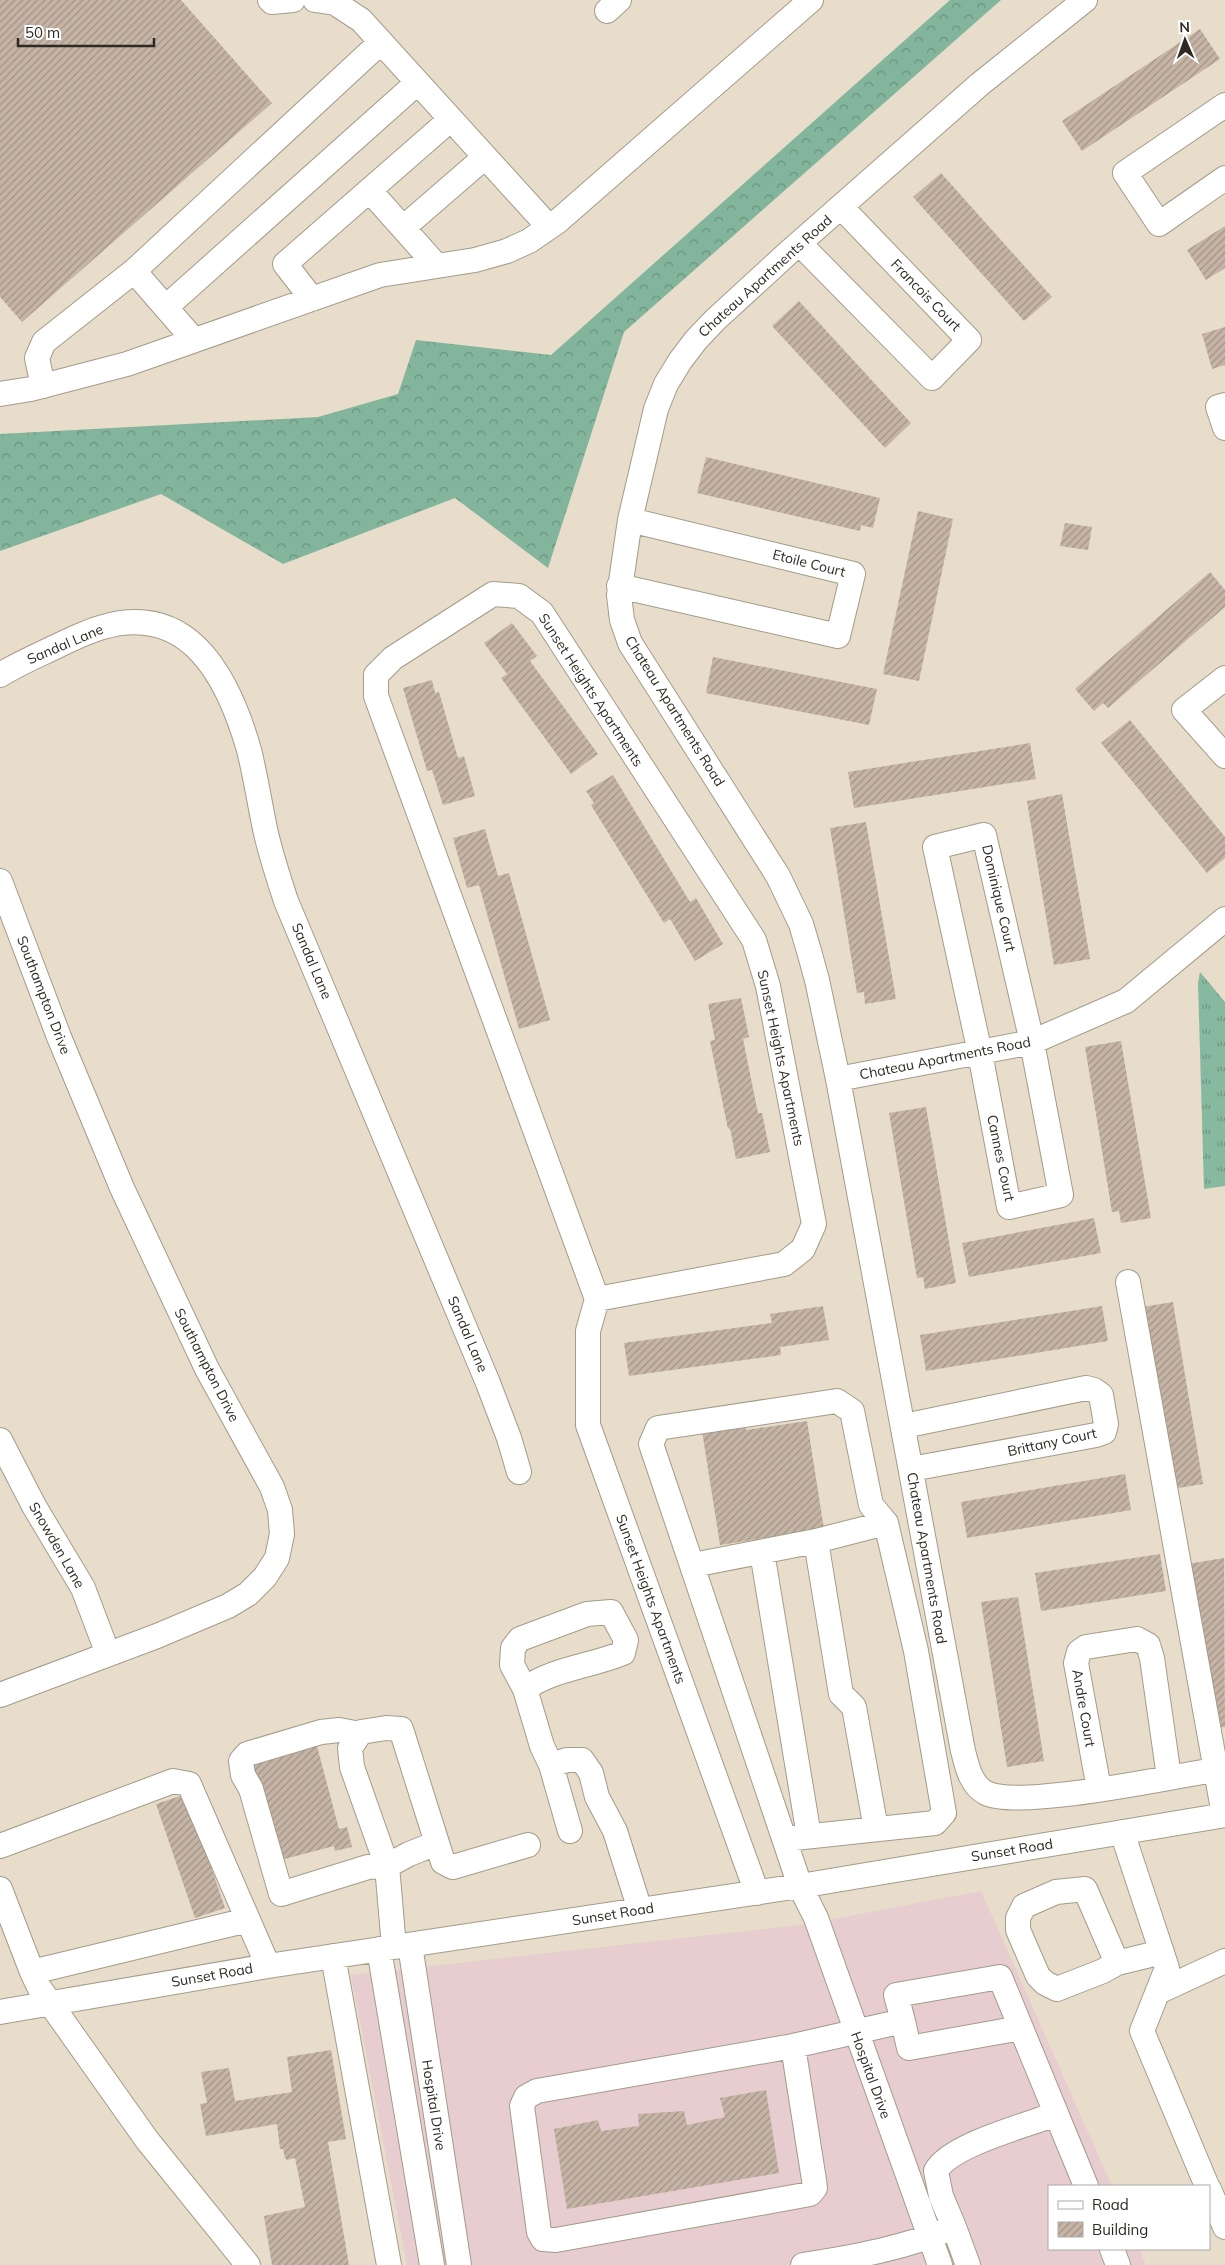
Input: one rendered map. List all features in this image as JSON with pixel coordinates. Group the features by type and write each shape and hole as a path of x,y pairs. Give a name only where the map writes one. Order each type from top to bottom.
{"street":[{"path":"315,0 335,3 361,20 549,227"},
{"path":"0,394 43,386 126,364 380,275 475,260 507,251 529,241 549,227 627,162 811,0"},
{"name":"Chateau Apartments Road","path":"1085,0 980,84 715,320 696,340 666,384 656,409 630,520 619,586 622,620 630,643 778,876 800,924 817,980 838,1079 904,1426 967,1769 974,1782 985,1793 999,1798 1014,1799 1099,1789 1220,1769"},
{"path":"43,386 37,358 44,342 134,271 380,42"},
{"path":"166,307 417,83"},
{"path":"1225,106 1125,173 1159,224 1225,178"},
{"path":"312,299 285,264 451,119"},
{"path":"403,228 485,156"},
{"path":"370,191 436,265"},
{"name":"Francois Court","path":"800,244 932,378 969,340 841,207"},
{"path":"134,271 194,340"},
{"path":"1225,405 1218,407 1225,428"},
{"name":"Etoile Court","path":"619,586 838,636 853,574 630,520"},
{"name":"Sunset Heights Apartments","path":"597,1298 784,1264 803,1248 814,1224 768,986 754,940 542,613 519,596 493,594 393,658 376,675 376,696 597,1298 588,1331 588,1425 757,1893"},
{"name":"Sandal Lane","path":"0,674 86,632 114,624 143,622 178,633 194,644 217,672 235,708 249,751 270,851 286,901 490,1389 519,1472"},
{"path":"1225,678 1184,710 1225,756"},
{"name":"Dominique Court","path":"980,1053 935,846 984,835 1032,1042"},
{"name":"Southampton Drive","path":"0,881 5,910 122,1188 207,1369 272,1487 280,1510 282,1534 277,1558 265,1578 248,1594 228,1606 157,1636 0,1695"},
{"name":"Chateau Apartments Road","path":"838,1079 1032,1042 1126,1002 1225,919"},
{"name":"Cannes Court","path":"980,1053 1009,1207 1061,1196 1032,1042"},
{"path":"1128,1282 1220,1769 1224,1815"},
{"name":"Brittany Court","path":"904,1426 1086,1388 1094,1390 1101,1395 1106,1424 1104,1432 1096,1436 911,1469"},
{"name":"Hospital Drive","path":"886,1523 871,1505 852,1411 837,1401 658,1428 651,1444 800,1886 816,1918 940,2265"},
{"name":"Snowden Lane","path":"0,1440 34,1506 83,1588 108,1654"},
{"path":"693,1565 816,1541 886,1523 916,1651 944,1813 935,1823 785,1839"},
{"path":"816,1541 841,1694 854,1707 876,1829"},
{"path":"762,1552 810,1836"},
{"path":"525,1689 536,1680 606,1660 623,1652 626,1640 611,1612 587,1614 520,1639 513,1648 512,1664 525,1689 542,1746 551,1765 570,1831"},
{"name":"Andre Court","path":"1099,1789 1076,1663 1079,1652 1086,1647 1137,1639 1148,1645 1152,1658 1169,1776"},
{"path":"437,1843 386,1866 368,1867 281,1894 252,1789 243,1775 241,1761 247,1754 321,1732 349,1732 386,1728 401,1730 437,1843 443,1862 453,1868 528,1845"},
{"path":"349,1732 352,1767 386,1866 394,1947"},
{"path":"551,1765 567,1760 582,1760 591,1773 597,1797 615,1831 640,1910"},
{"path":"0,1846 173,1781 189,1784 268,1966"},
{"name":"Sunset Road","path":"0,2012 268,1966 757,1893 1224,1815"},
{"path":"1122,1832 1167,1968 1142,2031 1214,2193 1225,2227"},
{"path":"1117,1963 1085,1888 1056,1892 1024,1906 1018,1918 1018,1930 1034,1966 1045,1984 1057,1989 1117,1963 1162,1952"},
{"path":"0,1889 40,1989 148,2140 248,2265"},
{"path":"32,1972 248,1920"},
{"name":"Hospital Drive","path":"394,1947 432,2265"},
{"name":"Hospital Drive","path":"394,1947 459,2265"},
{"path":"333,1956 389,2265"},
{"path":"1158,1992 1225,1961"},
{"path":"1021,2028 909,2048 896,1995 1000,1978 1021,2028 1086,2185"},
{"path":"793,2046 815,2188 810,2194 556,2240 543,2239 539,2232 522,2106 526,2097 537,2090 793,2046 903,2021"},
{"path":"968,2265 941,2196 936,2171 941,2162 966,2147 1056,2114"},
{"path":"803,2265 855,2261 929,2238 954,2227"},
{"path":"1112,2250 1118,2265"}],"shaded area":[{"path":"981,1891 1112,2185 1048,2185 1048,2250 1139,2250 1146,2265 407,2265 351,1975 801,1925"}],"green space":[{"path":"950,0 1001,0 624,332 548,568 455,498 283,564 161,494 0,551 0,434 318,417 398,394 416,340 551,355"},
{"path":"1200,972 1225,1002 1225,1186 1204,1189 1198,983"}],"building":[{"path":"0,0 181,0 272,103 22,322 0,297"},
{"path":"1200,29 1220,59 1082,151 1062,121"},
{"path":"941,173 1052,297 1024,321 913,197"},
{"path":"1225,226 1225,268 1206,280 1187,250"},
{"path":"799,301 911,423 885,448 772,326"},
{"path":"1225,327 1225,365 1212,369 1202,334"},
{"path":"706,457 880,498 873,528 861,525 860,531 697,493"},
{"path":"918,511 953,519 919,681 883,674"},
{"path":"1065,523 1092,527 1088,550 1060,546"},
{"path":"1210,572 1225,590 1225,607 1108,708 1103,703 1094,711 1075,689"},
{"path":"512,623 537,656 530,661 598,754 571,774 501,678 507,674 484,643"},
{"path":"713,657 877,689 869,725 706,693"},
{"path":"432,680 435,693 439,692 458,758 464,756 475,796 443,805 432,770 427,771 403,688"},
{"path":"1130,720 1225,837 1225,858 1207,873 1101,743"},
{"path":"1030,743 1036,779 854,808 848,772"},
{"path":"613,775 690,902 696,898 723,944 695,961 670,919 664,923 591,805 594,803 586,791"},
{"path":"1062,794 1090,959 1054,965 1027,801"},
{"path":"866,822 896,999 865,1004 864,992 857,993 830,828"},
{"path":"485,829 498,876 509,873 550,1020 519,1029 479,885 467,888 453,838"},
{"path":"741,998 749,1037 743,1039 758,1113 762,1113 770,1152 736,1159 710,1041 715,1040 708,1004"},
{"path":"1121,1041 1151,1218 1121,1223 1119,1211 1112,1212 1085,1047"},
{"path":"926,1107 956,1283 925,1289 923,1277 917,1278 889,1113"},
{"path":"1094,1218 1101,1253 969,1277 962,1243"},
{"path":"1173,1302 1203,1484 1166,1490 1136,1308"},
{"path":"823,1306 829,1340 780,1347 781,1355 629,1376 624,1343 772,1323 770,1314"},
{"path":"1102,1306 1108,1341 926,1371 920,1335"},
{"path":"807,1421 824,1529 720,1545 702,1431 745,1424 746,1430"},
{"path":"1125,1474 1131,1510 967,1538 961,1502"},
{"path":"1160,1554 1166,1591 1041,1611 1035,1573"},
{"path":"1224,1558 1225,1727 1214,1728 1187,1564"},
{"path":"1018,1597 1044,1761 1007,1767 981,1602"},
{"path":"317,1746 339,1829 347,1827 352,1847 335,1851 334,1846 277,1861 251,1763"},
{"path":"186,1794 225,1908 195,1918 156,1804"},
{"path":"331,2050 346,2139 328,2142 349,2265 272,2265 264,2216 305,2207 295,2158 287,2160 283,2149 280,2149 277,2124 206,2136 200,2104 207,2103 201,2072 229,2068 235,2101 292,2092 287,2057"},
{"path":"766,2090 779,2173 567,2209 554,2129 598,2120 601,2131 639,2126 638,2114 684,2111 687,2125 725,2117 720,2098"}]}
